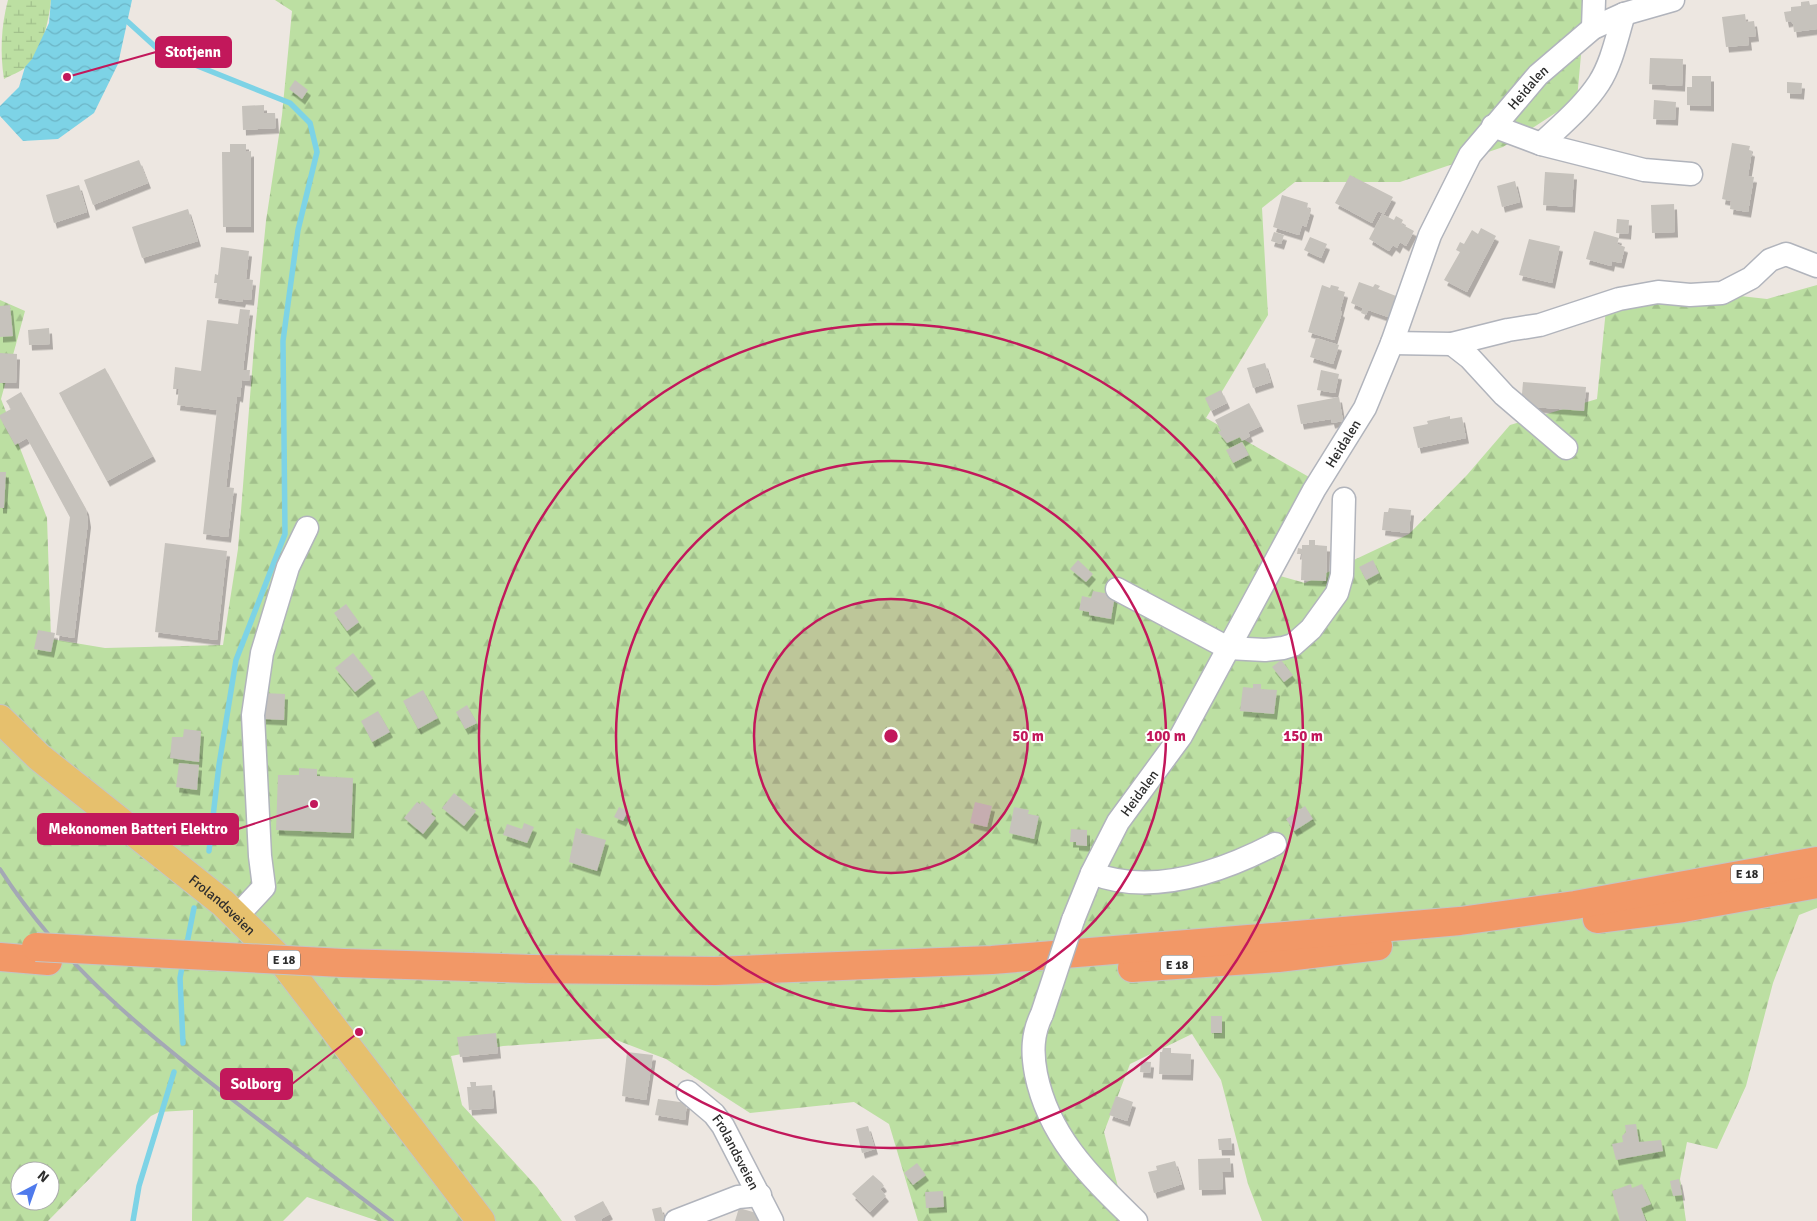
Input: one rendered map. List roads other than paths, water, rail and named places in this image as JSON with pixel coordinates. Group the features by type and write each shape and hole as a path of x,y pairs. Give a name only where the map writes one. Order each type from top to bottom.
{"highway":[{"name":"E 18","path":"0,957 42,954 352,977 531,976 992,960 1460,920 1575,905 1817,861"},
{"name":"E 18","path":"531,976 618,985 752,984 992,976 1278,958 1683,908 1817,884"},
{"name":"E 18","path":"0,943 42,954"}],"main road":[{"name":"Frolandsveien","path":"0,719 39,757 237,916 282,961 481,1221"}],"street":[{"path":"1593,28 1594,0"},
{"name":"Heidalen","path":"1136,1221 1088,1174 1051,1122 1041,1099 1033,1055 1035,1028 1042,1014 1073,920 1092,873 1118,822 1181,736 1314,490 1365,408 1392,343 1430,235 1448,195 1470,155 1538,75 1593,28 1624,14 1674,0"},
{"path":"1541,144 1578,108 1599,83 1607,68 1624,14"},
{"path":"1493,126 1541,144 1644,170 1691,174"},
{"path":"1392,343 1452,344 1540,325 1629,298 1658,292 1690,296 1722,293 1751,278 1770,260 1786,254 1817,266"},
{"path":"1452,344 1470,358 1504,395 1566,448"},
{"path":"1117,590 1228,648 1265,650 1288,647 1300,641 1337,593 1342,575 1344,499"},
{"path":"237,916 264,887 260,856 253,715 262,653 288,567 307,528"},
{"path":"1092,873 1128,882 1154,883 1207,872 1247,859 1275,844"},
{"name":"Frolandsveien","path":"688,1092 714,1114 723,1126 772,1221"},
{"path":"676,1221 738,1196 760,1195"}],"water":[{"path":"51,0 132,0 118,64 94,113 58,139 23,141 0,116 0,106 19,87 25,67 32,59 49,23"}],"waterway":[{"path":"127,21 160,51 290,103 310,123 317,152 298,230 283,341 285,534 236,660 219,765 209,851"},
{"path":"186,948 194,908"},
{"path":"183,962 180,978 183,1043"},
{"path":"133,1221 139,1186 174,1072"}],"railway":[{"path":"0,869 24,904 51,937 79,968 140,1025 205,1078 392,1221"}],"place":[{"name":"Stotjenn","path":"67,77"},
{"name":"Mekonomen Batteri Elektro","path":"314,804"},
{"name":"Solborg","path":"359,1032"}]}
